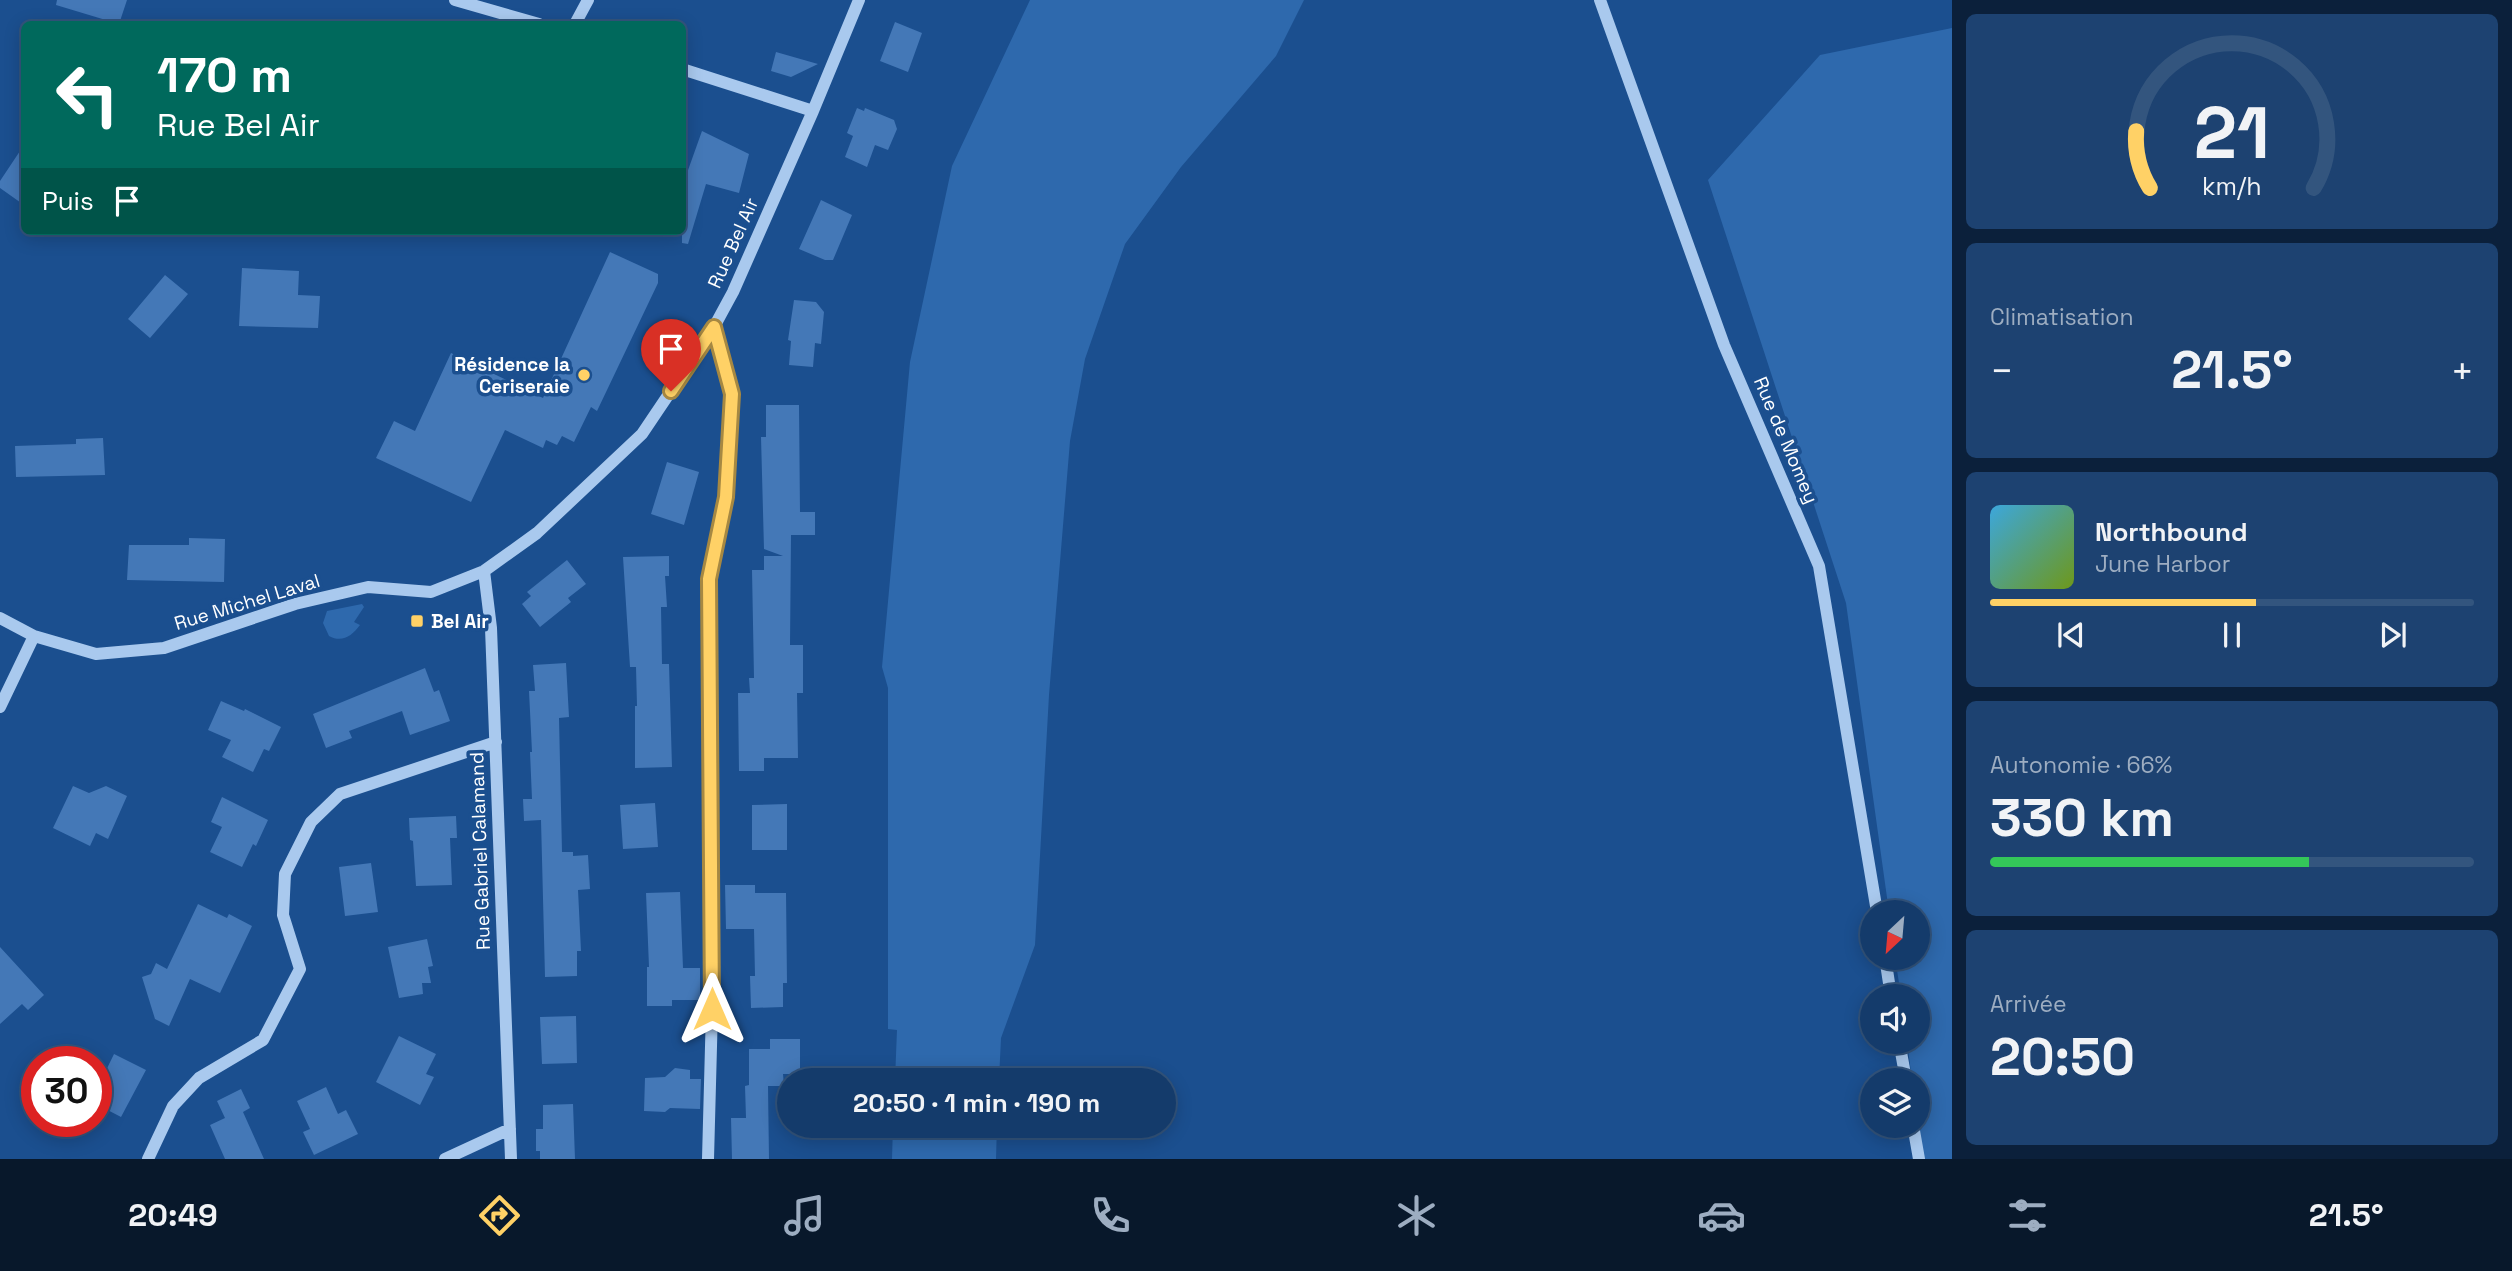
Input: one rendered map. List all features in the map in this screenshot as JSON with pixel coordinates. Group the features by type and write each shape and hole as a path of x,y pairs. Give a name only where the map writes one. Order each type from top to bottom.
{"street":[{"path":"455,0 528,21"},
{"path":"577,21 588,0"},
{"name":"Rue Bel Air","path":"504,557 537,533 642,433 714,327 733,292 859,0"},
{"name":"Rue de Momey","path":"1600,0 1724,345 1819,566 1875,900"},
{"path":"686,70 813,111"},
{"path":"708,1159 712,1009 709,579 726,497 732,394 714,327"},
{"name":"Rue Michel Laval","path":"0,618 34,636 96,654 164,648 295,604 368,587 431,592 484,571 504,557"},
{"name":"Rue Gabriel Calamand","path":"484,571 491,628 511,1159"},
{"path":"0,707 34,636"},
{"path":"148,1159 173,1106 198,1079 263,1040 300,969 283,915 285,874 311,822 340,794 496,742"},
{"path":"444,1159 510,1129"},
{"path":"1915,1138 1919,1159"}],"shaded area":[{"path":"1030,0 1304,0 1276,56 1181,167 1125,244 1085,359 1070,441 1049,695 1035,945 1001,1038 1000,1068 895,1068 897,1030 888,1029 888,688 882,667 910,362 952,166"},
{"path":"1952,28 1952,1159 1923,1159 1920,1138 1930,1138 1930,1068 1910,1068 1909,1054 1930,1054 1930,984 1899,984 1897,970 1930,970 1930,900 1887,900 1846,603 1708,180 1820,55"},
{"path":"362,604 364,607 354,622 360,625 354,632 338,639 329,636 323,623 327,611"},
{"path":"893,1138 997,1138 996,1159 892,1159"}],"building":[{"path":"57,0 127,0 120,21 109,21 56,5"},
{"path":"895,22 922,33 908,72 880,61"},
{"path":"776,52 818,64 791,77 771,71"},
{"path":"857,108 864,111 865,108 894,120 897,129 888,150 875,145 867,167 845,157 853,136 847,133"},
{"path":"702,131 749,154 739,193 706,184 688,244 682,243 682,235 686,235 686,176"},
{"path":"21,150 21,203 0,188 0,181"},
{"path":"821,200 852,215 833,260 825,260 799,249"},
{"name":"Résidence la Ceriseraie","path":"610,252 658,274 658,283 597,411 591,407 574,442 562,436 557,445 546,440 543,448 505,430 471,502 376,458 394,421 415,431 451,353 543,398"},
{"path":"242,268 299,271 298,295 320,296 318,328 239,326"},
{"path":"165,275 188,294 150,338 128,319"},
{"path":"794,300 816,302 824,312 821,344 815,343 813,367 789,365 791,341 788,340"},
{"path":"766,405 799,405 800,512 815,512 815,535 791,535 790,645 803,645 803,693 797,693 798,758 764,758 764,771 739,771 738,693 750,693 749,678 754,678 752,570 764,570 764,556 783,556 764,549 761,437 766,437"},
{"path":"103,438 105,475 16,477 15,446 76,444 76,439"},
{"path":"667,462 699,472 684,525 651,514"},
{"path":"189,538 225,539 224,582 127,580 129,545 189,545"},
{"path":"669,556 669,576 665,576 667,607 661,607 662,664 669,664 672,767 635,768 636,667 630,667 623,557"},
{"path":"567,560 586,584 568,598 571,602 540,627 522,604 531,596 527,592"},
{"path":"566,663 569,717 559,718 562,852 573,852 573,856 588,855 590,889 578,890 581,951 577,951 577,976 545,977 541,820 524,821 523,799 532,799 529,691 535,691 533,665"},
{"path":"425,668 434,692 439,690 450,721 410,735 402,711 349,731 352,738 326,748 313,714"},
{"path":"221,701 244,711 245,709 281,727 269,751 264,749 253,772 222,757 231,740 208,730"},
{"path":"73,786 89,793 106,786 127,796 108,839 96,833 90,846 53,828"},
{"path":"222,797 268,820 242,867 210,852 222,827 211,822"},
{"path":"655,803 658,847 623,849 620,805"},
{"path":"787,804 787,850 752,850 752,805"},
{"path":"456,816 457,838 450,838 452,885 416,886 409,818"},
{"path":"371,863 378,912 345,916 339,867"},
{"path":"725,885 755,885 755,893 786,893 787,983 783,983 783,1007 751,1008 750,976 755,976 754,929 726,929"},
{"path":"680,892 683,968 700,968 700,1000 672,1000 672,1006 647,1006 649,967 646,893"},
{"path":"198,904 227,918 229,914 252,926 220,993 190,979 169,1026 155,1019 142,977 151,974 156,963 167,969"},
{"path":"427,939 433,966 428,967 431,983 422,983 423,994 399,998 388,947"},
{"path":"0,947 44,995 28,1010 22,1004 0,1024"},
{"path":"576,1016 577,1063 542,1064 540,1017"},
{"path":"399,1036 436,1054 426,1074 434,1077 420,1105 376,1082"},
{"path":"770,1039 800,1039 800,1068 777,1068 777,1086 768,1086 769,1159 732,1159 731,1118 746,1118 745,1086 749,1085 749,1049 770,1049"},
{"path":"114,1054 146,1070 121,1117 112,1112"},
{"path":"675,1068 690,1070 690,1079 701,1079 700,1109 644,1111 645,1078 665,1077"},
{"path":"326,1087 338,1114 346,1110 358,1134 314,1155 303,1132 310,1129 297,1101"},
{"path":"241,1089 250,1108 243,1112 264,1159 225,1159 210,1125 225,1118 217,1101"},
{"path":"573,1104 575,1159 540,1159 540,1151 536,1151 536,1129 543,1129 543,1105"}],"place":[{"name":"Résidence la Ceriseraie","path":"584,375"},
{"name":"Bel Air","path":"417,621"}],"route":[{"path":"671,391 714,327 732,394 726,497 709,579 712,1009"}]}
